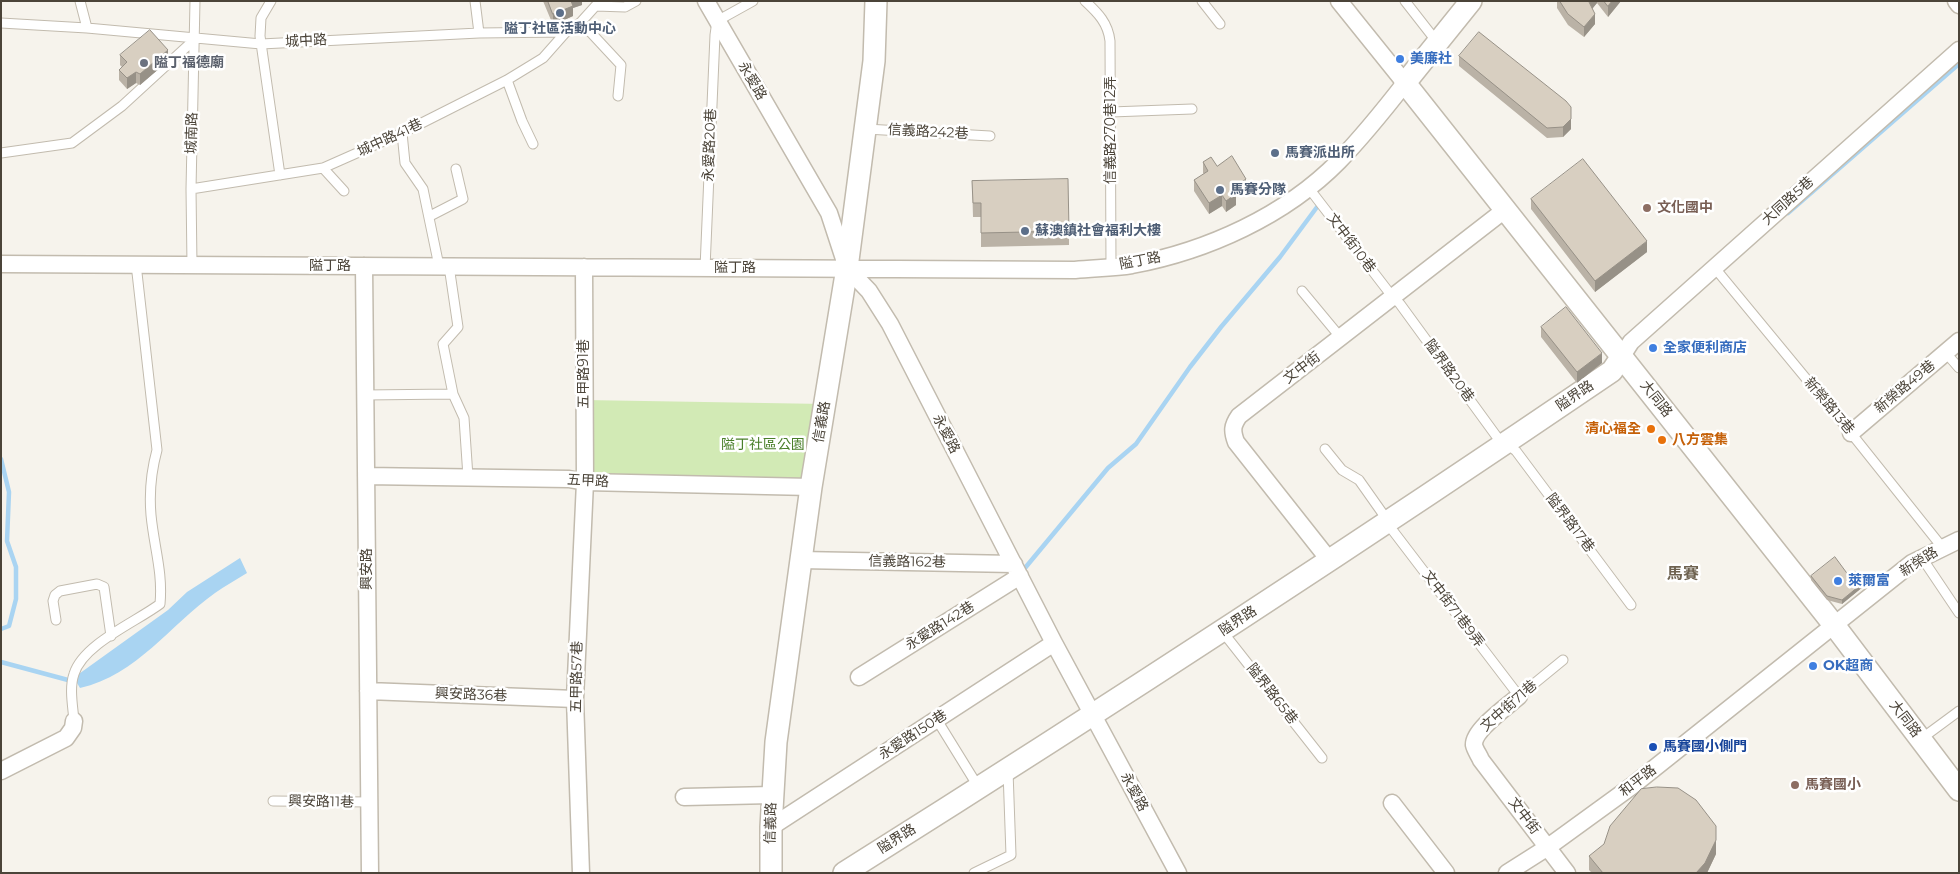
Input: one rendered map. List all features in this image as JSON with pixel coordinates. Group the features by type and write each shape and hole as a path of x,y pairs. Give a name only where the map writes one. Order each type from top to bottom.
{"street":[{"name":"永愛路","path":"706,1 829,213 848,268 869,291 890,324 1054,642 1178,873"},
{"name":"信義路","path":"771,873 772,795 776,742 811,487 848,268 874,61 876,1"},
{"path":"1339,1 1405,83 1470,1"},
{"path":"1956,1 1959,5"},
{"name":"大同路5巷","path":"1622,356 1631,342 1959,50"},
{"name":"隘丁路","path":"1,264 1075,270 1131,265 1179,253 1233,233 1268,215 1308,187 1338,162 1372,126 1405,83"},
{"name":"大同路","path":"1405,83 1834,625 1959,790"},
{"name":"文中街","path":"1330,561 1236,442 1232,432 1233,424 1239,416 1506,209"},
{"name":"興安路","path":"364,266 370,873"},
{"name":"五甲路91巷","path":"584,267 585,482"},
{"name":"新榮路49巷","path":"1851,433 1959,341"},
{"name":"隘界路","path":"844,873 1008,770 1330,561 1612,371 1622,356"},
{"name":"五甲路","path":"366,476 569,479 585,482 811,487"},
{"name":"五甲路57巷","path":"581,873 575,699 585,482"},
{"name":"新榮路","path":"1834,625 1912,563 1959,540"},
{"name":"信義路162巷","path":"800,560 1017,570"},
{"name":"永愛路142巷","path":"859,677 1017,570"},
{"name":"和平路","path":"1507,873 1548,847 1640,780 1834,625"},
{"name":"永愛路150巷","path":"771,826 1054,642"},
{"name":"興安路36巷","path":"368,692 575,699"},
{"name":"文中街71巷","path":"1481,760 1474,748 1475,739 1480,731 1519,696"},
{"path":"1,771 66,738 73,728 74,720"},
{"name":"文中街","path":"1481,760 1565,872"},
{"path":"684,797 772,795"},
{"path":"1392,803 1446,873"}],"lane":[{"path":"80,1 87,28"},
{"name":"城南路","path":"192,265 191,188 195,1"},
{"path":"271,1 261,18 262,44 280,175"},
{"path":"475,1 479,33"},
{"path":"566,32 581,22 598,3 625,7 636,1"},
{"path":"717,22 753,1"},
{"name":"信義路270巷12弄","path":"1085,1 1104,21 1109,30 1111,267"},
{"path":"1202,1 1220,24"},
{"path":"1405,1 1438,42"},
{"path":"581,22 621,66 618,96"},
{"name":"永愛路20巷","path":"706,268 714,35 717,22"},
{"name":"城中路","path":"1,23 87,28 262,44 479,33 566,32"},
{"name":"城中路41巷","path":"191,188 323,168 402,133 508,80 543,58 566,32"},
{"path":"1,154 72,142 122,106 195,39"},
{"path":"508,80 522,121 533,144"},
{"path":"1111,112 1192,109"},
{"name":"信義路242巷","path":"866,129 990,136"},
{"path":"402,133 405,163 423,189 458,327 443,344 453,394 464,418 468,478"},
{"path":"323,168 344,191"},
{"path":"430,216 463,199 456,169"},
{"name":"文中街10巷","path":"1308,187 1394,297"},
{"path":"74,720 74,674 87,654 160,604 162,584 151,517 150,495 151,473 157,450 136,264"},
{"name":"新榮路13巷","path":"1714,267 1942,547"},
{"path":"1302,291 1341,338"},
{"name":"隘界路20巷","path":"1394,297 1497,437 1506,444"},
{"path":"1946,352 1959,368"},
{"path":"365,395 453,394"},
{"name":"隘界路17巷","path":"1506,444 1516,451 1631,605"},
{"name":"文中街71巷9弄","path":"1325,449 1342,470 1358,480 1382,514 1386,523 1519,696"},
{"path":"1922,558 1959,613"},
{"path":"56,620 53,601 60,591 97,584 104,587 111,636"},
{"name":"隘界路65巷","path":"1222,631 1322,758"},
{"name":"文中街71巷","path":"1519,696 1563,660"},
{"path":"1921,739 1959,711"},
{"path":"936,720 979,788"},
{"path":"974,873 1011,855 1008,770"},
{"name":"興安路11巷","path":"273,801 369,802"}],"green space":[{"name":"隘丁社區公園","path":"584,400 825,404 811,487 585,482"}],"water":[{"path":"240,558 247,573 219,590 136,661 119,672 80,688 76,676 168,610 187,592"}],"building":[{"path":"548,1 571,1 573,6 553,14"},
{"path":"1560,1 1590,1 1595,14 1584,27 1568,14"},
{"path":"1604,1 1612,1 1608,6"},
{"path":"150,30 168,50 140,74 136,72 127,78 119,70 127,62 120,55"},
{"path":"1479,32 1566,101 1571,107 1571,119 1563,127 1547,128 1459,56"},
{"name":"馬賽分隊","path":"1232,156 1246,179 1231,189 1236,194 1226,201 1222,195 1209,203 1194,180 1208,171 1203,162 1211,157 1217,166"},
{"path":"1583,159 1647,241 1595,281 1531,199"},
{"name":"蘇澳鎮社會福利大樓","path":"1068,179 1069,231 981,233 981,203 973,203 972,181"},
{"path":"1566,307 1602,353 1577,372 1541,327"},
{"path":"1835,557 1849,576 1855,571 1864,582 1842,600 1827,596 1811,576"},
{"path":"1657,787 1678,788 1696,800 1716,826 1716,840 1705,863 1696,873 1603,873 1589,856 1604,844 1610,826 1641,789"}],"waterway":[{"path":"1788,213 1959,64"},
{"path":"1025,568 1108,468 1136,444 1190,367 1280,257 1320,203"},
{"path":"1,459 9,492 7,541 16,567 16,599 9,626 1,629"},
{"path":"1,662 68,680"}],"place":[{"name":"隘丁社區活動中心","path":"560,13"},
{"name":"美廉社","path":"1400,59"},
{"name":"隘丁福德廟","path":"144,63"},
{"name":"馬賽派出所","path":"1275,153"},
{"name":"馬賽分隊","path":"1220,190"},
{"name":"文化國中","path":"1647,208"},
{"name":"蘇澳鎮社會福利大樓","path":"1025,231"},
{"name":"全家便利商店","path":"1653,348"},
{"name":"清心福全","path":"1651,429"},
{"name":"八方雲集","path":"1662,440"},
{"name":"萊爾富","path":"1838,581"},
{"name":"OK超商","path":"1813,666"},
{"name":"馬賽國小側門","path":"1653,747"},
{"name":"馬賽國小","path":"1795,785"}],"district":[{"name":"馬賽","path":"1683,574"}]}
